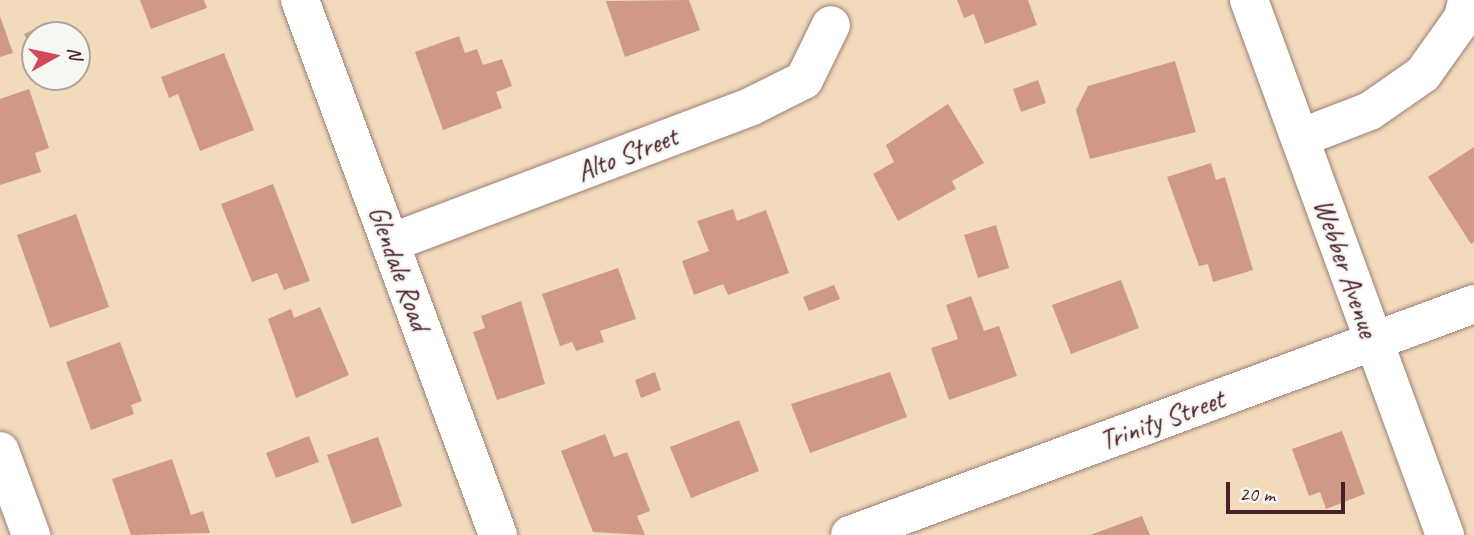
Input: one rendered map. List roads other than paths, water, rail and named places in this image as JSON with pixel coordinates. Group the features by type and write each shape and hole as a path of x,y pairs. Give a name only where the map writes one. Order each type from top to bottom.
{"street":[{"name":"Glendale Road","path":"300,0 498,535"},
{"name":"Webber Avenue","path":"1249,0 1372,343 1445,535"},
{"path":"1300,138 1370,111 1423,74 1463,18 1467,0"},
{"name":"Alto Street","path":"390,243 750,107 804,80 831,25"},
{"name":"Trinity Street","path":"850,535 1474,304"},
{"path":"0,451 31,535"}]}
